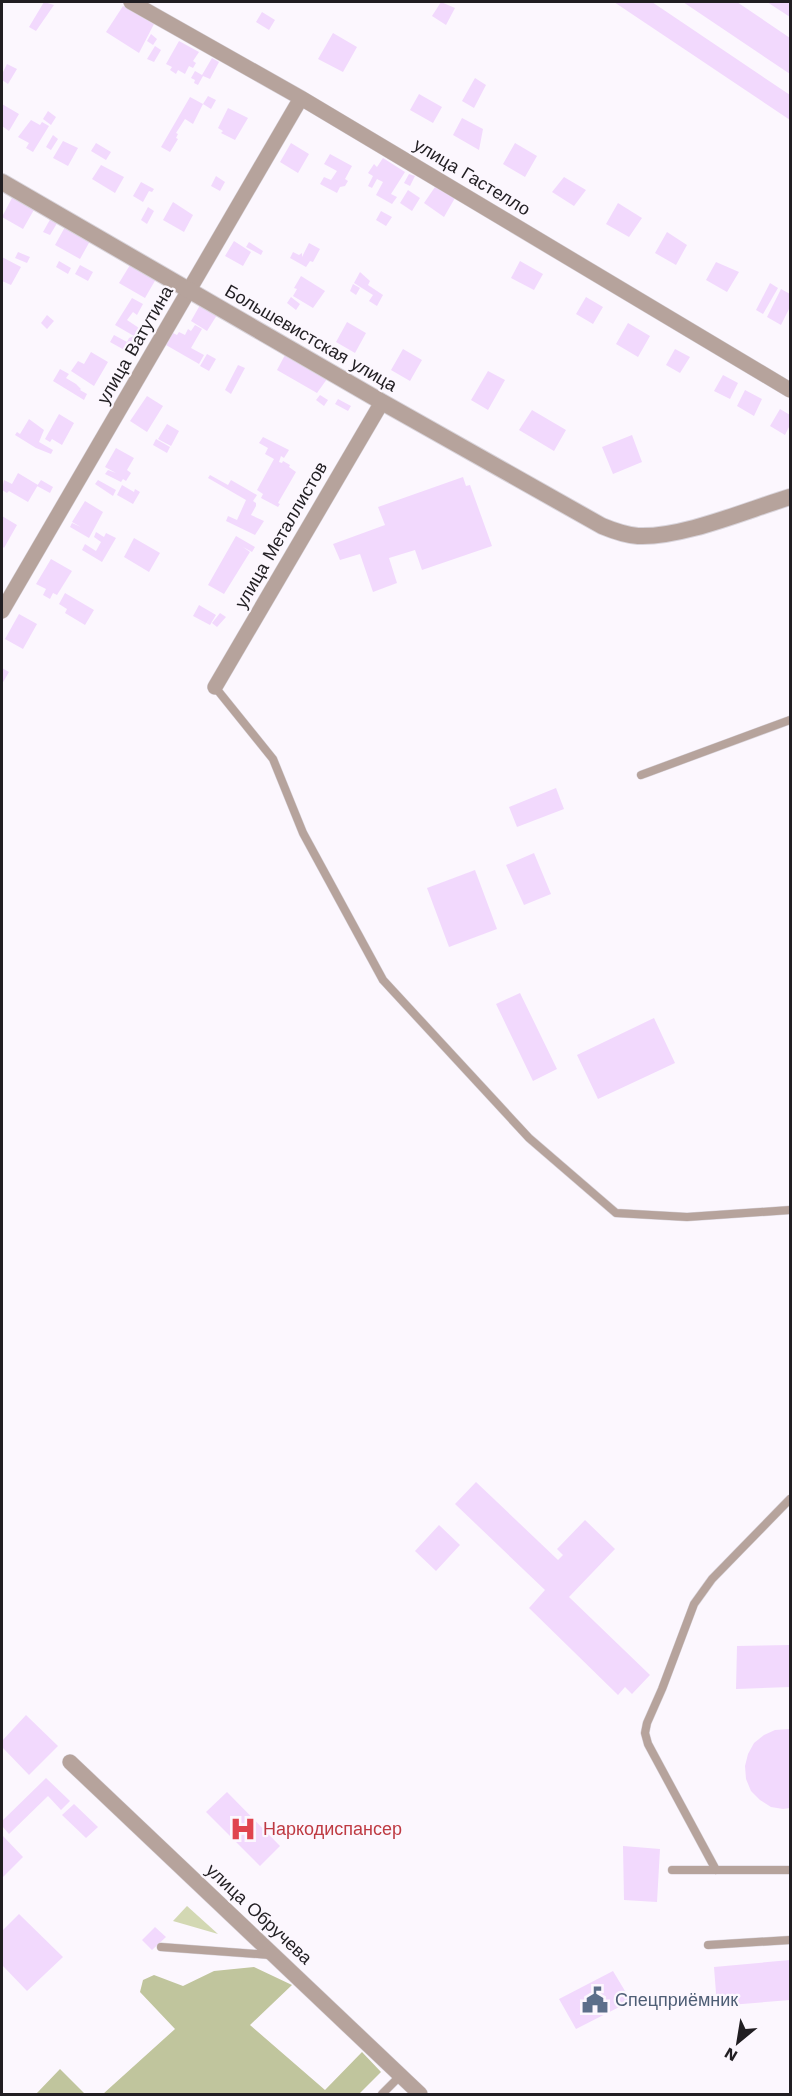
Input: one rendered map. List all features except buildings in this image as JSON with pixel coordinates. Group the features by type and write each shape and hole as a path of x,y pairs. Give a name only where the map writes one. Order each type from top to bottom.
{"street":[{"name":"улица Гастелло","path":"131,2 301,98 790,390"},
{"name":"улица Ватутина","path":"2,611 301,98"},
{"name":"Большевистская улица","path":"2,182 382,402 618,533 639,536 666,534 790,497"},
{"name":"улица Металлистов","path":"215,687 382,402"},
{"name":"улица Обручева","path":"70,1762 420,2094"}],"lane":[{"path":"215,687 273,759 303,833 383,980 529,1138 616,1213 687,1217 790,1210"},
{"path":"641,775 790,720"},
{"path":"716,1870 648,1744 645,1733 694,1604 712,1579 790,1499"},
{"path":"672,1870 790,1870"},
{"path":"708,1945 790,1940"},
{"path":"161,1947 274,1955"},
{"path":"382,2094 401,2075"}],"green space":[{"path":"187,1906 218,1934 173,1921"},
{"path":"254,1967 292,1985 250,2025 325,2090 362,2052 381,2072 359,2094 103,2094 175,2029 140,1992 143,1980 154,1975 183,1986 214,1971"},
{"path":"60,2069 85,2094 36,2094"}],"place":[{"name":"Наркодиспансер","path":"243,1829"},
{"name":"Спецприёмник","path":"595,2000"}]}
